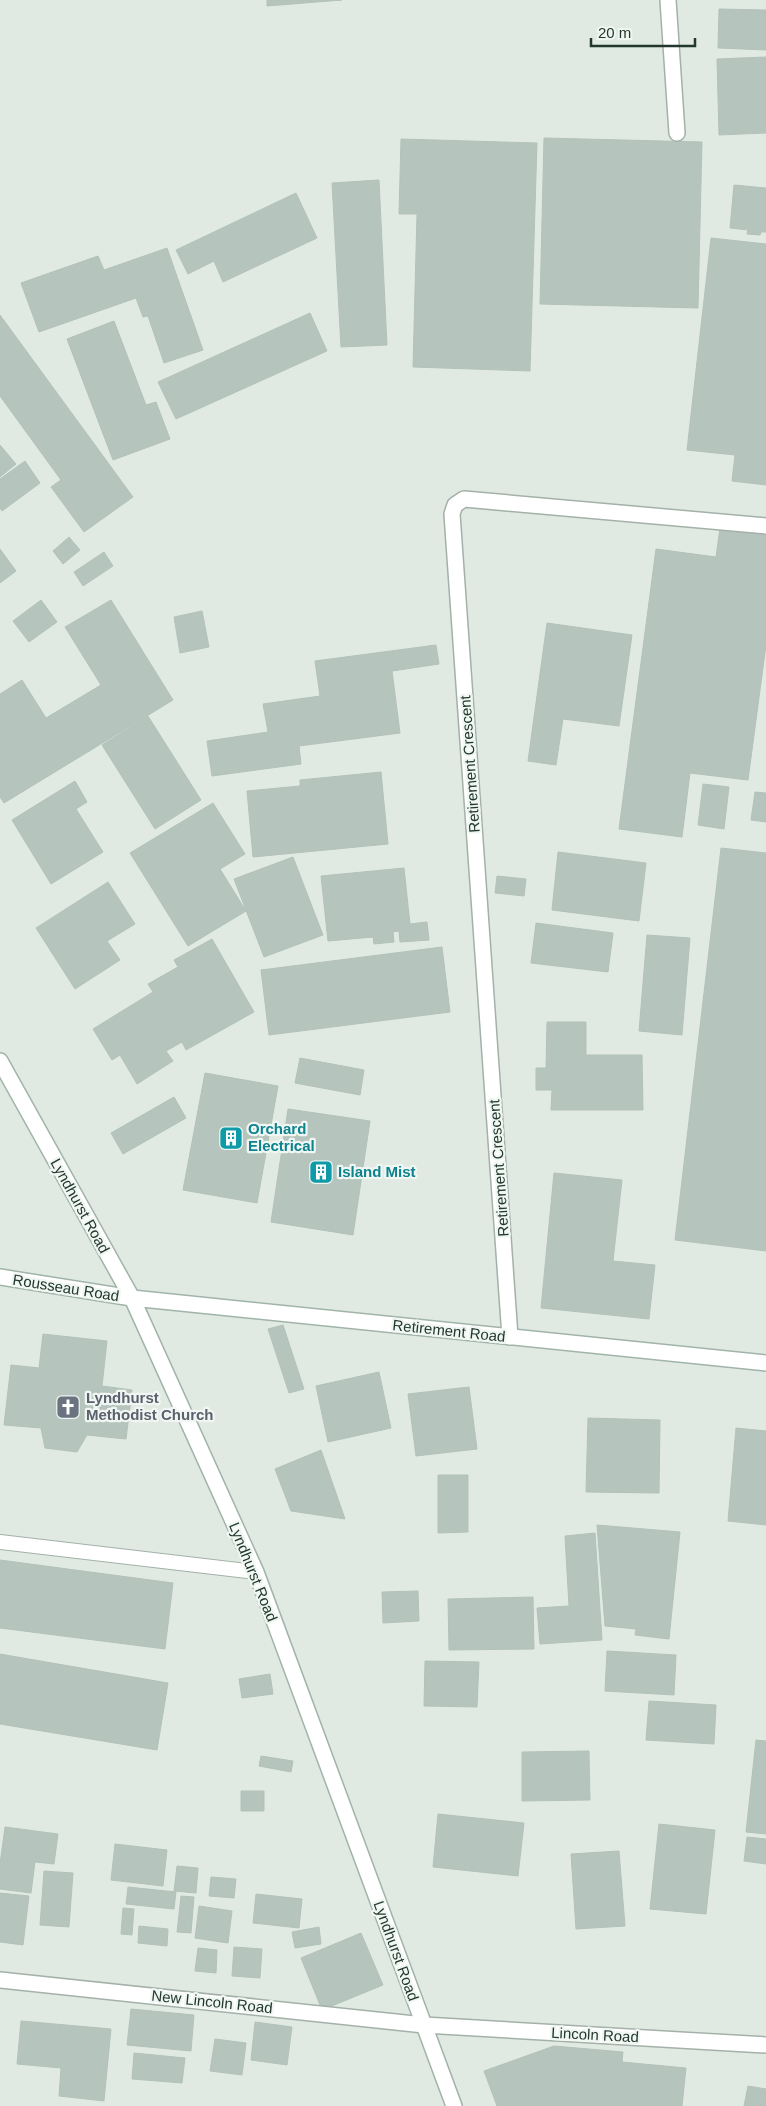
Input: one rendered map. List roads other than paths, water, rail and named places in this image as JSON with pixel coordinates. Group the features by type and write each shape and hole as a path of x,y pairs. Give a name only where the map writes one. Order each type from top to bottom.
{"street":[{"path":"668,0 677,133"},
{"name":"Retirement Crescent","path":"510,1337 452,514 455,505 464,499 766,526"},
{"name":"Lyndhurst Road","path":"0,1061 132,1298 256,1572 454,2106"},
{"name":"Rousseau Road","path":"0,1278 132,1298"},
{"name":"Retirement Road","path":"132,1298 766,1363"},
{"name":"New Lincoln Road","path":"0,1980 424,2025"},
{"name":"Lincoln Road","path":"424,2025 766,2045"}],"lane":[{"path":"0,1542 256,1572"}],"place":[{"name":"Orchard Electrical","path":"231,1138"},
{"name":"Island Mist","path":"321,1172"},
{"name":"Lyndhurst Methodist Church","path":"68,1407"}]}
